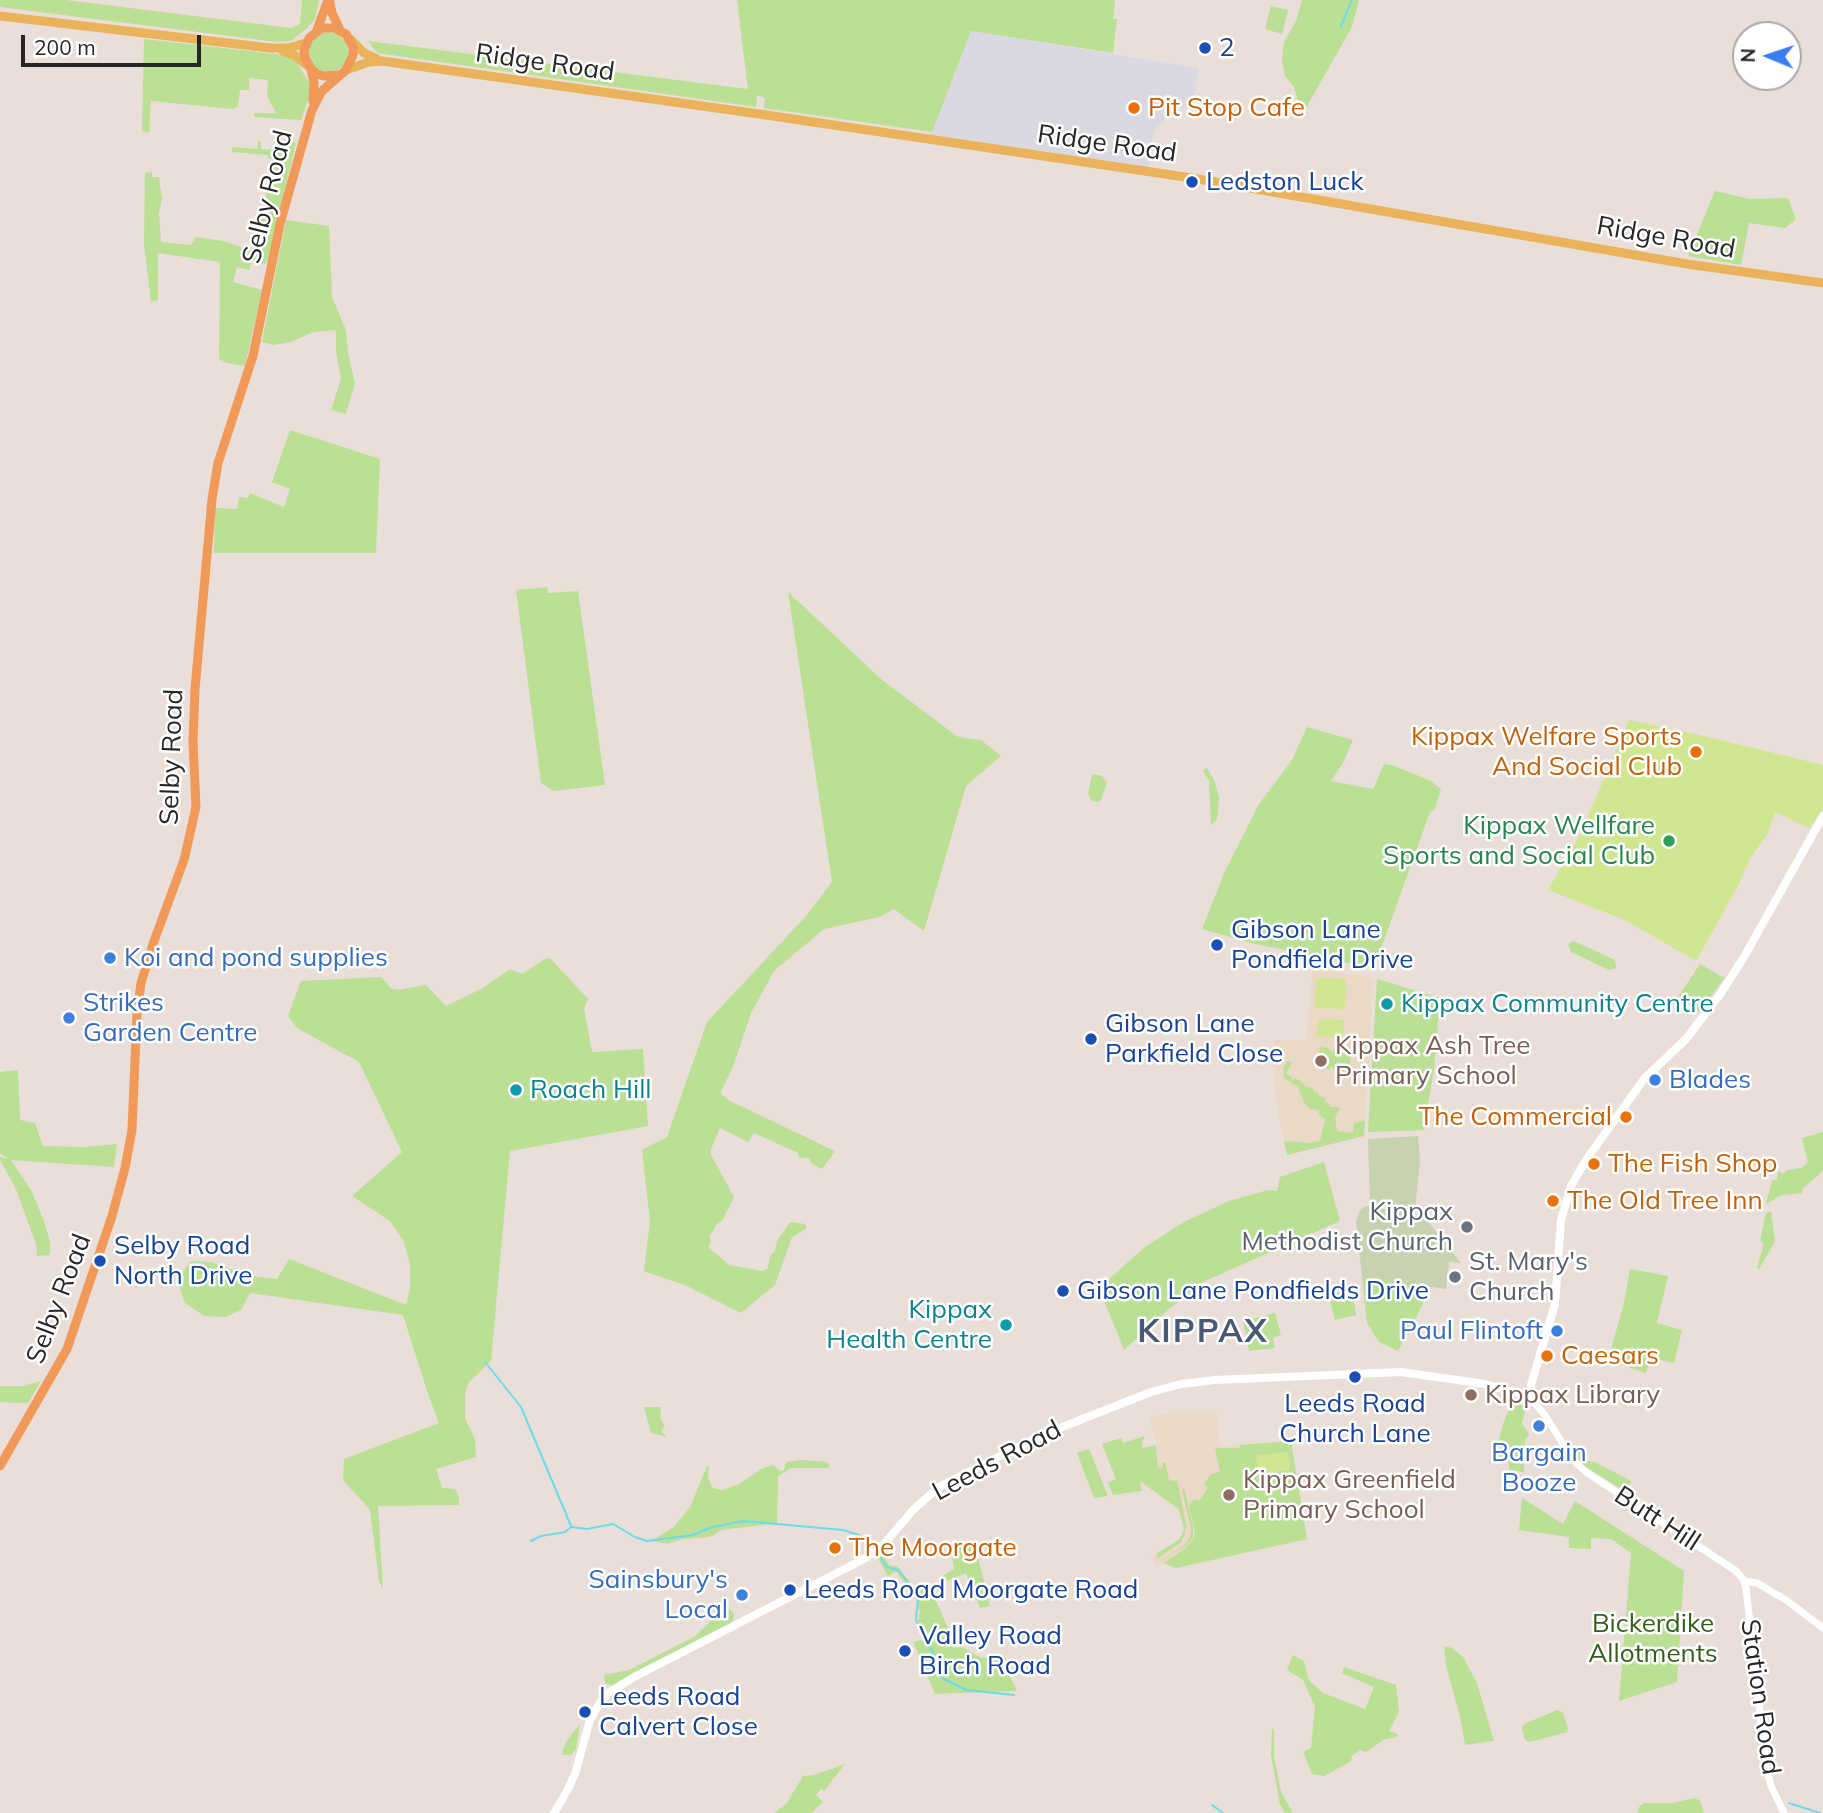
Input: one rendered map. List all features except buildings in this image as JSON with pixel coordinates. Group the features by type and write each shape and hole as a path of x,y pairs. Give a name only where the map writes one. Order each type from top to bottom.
{"highway":[{"path":"329,0 340,30 350,39 354,55 342,73 324,76 310,67 304,51 306,43 317,30 329,0"},
{"path":"317,30 328,27 340,30"},
{"name":"Selby Road","path":"0,1466 67,1349 112,1216 125,1168 132,1130 135,1037 141,983 153,941 184,860 196,807 193,742 195,689 215,482 223,444 253,356 280,224 312,110 314,83 310,67"},
{"name":"Selby Road","path":"312,110 322,91 342,73"}],"main road":[{"path":"0,16 270,48 288,48 306,43"},
{"name":"Ridge Road","path":"350,39 364,53 382,61"},
{"path":"270,48 295,55 310,67"},
{"name":"Ridge Road","path":"342,73 369,62 382,61 1192,177 1687,264 1823,283"},
{"path":"1529,1395 1555,1304 1561,1220 1571,1186 1644,1079 1686,1040 1702,1020 1744,957 1823,816"},
{"name":"Leeds Road","path":"554,1813 575,1774 590,1720 608,1693 864,1559 884,1544 914,1508 939,1487 1041,1435 1166,1387 1215,1380 1401,1372 1485,1384 1517,1395 1529,1395"}],"street":[{"name":"Butt Hill","path":"1529,1395 1548,1419 1572,1459 1586,1472 1736,1571 1743,1580 1757,1583 1786,1600 1823,1628"},
{"name":"Station Road","path":"1743,1580 1766,1767 1771,1786 1784,1813"}],"shaded area":[{"path":"971,31 1199,68 1193,103 1173,111 1157,127 1153,135 1148,171 929,139"},
{"name":"Kippax Ash Tree Primary School","path":"1313,968 1373,978 1364,1136 1287,1155 1275,1096 1274,1040 1306,1040"},
{"name":"Kippax Greenfield Primary School","path":"1181,1409 1182,1412 1217,1411 1220,1446 1291,1441 1307,1539 1176,1568 1164,1563 1157,1568 1151,1558 1180,1539 1184,1529 1178,1509 1139,1481 1136,1463 1159,1458 1150,1417"}],"green space":[{"path":"0,0 66,0 291,28 300,24 302,0 319,0 315,19 305,30 291,41 277,42 0,7"},
{"path":"737,0 1115,0 1113,19 1117,19 1113,53 971,31 932,132 764,108 765,98 757,95 756,107 377,53 368,41 748,89"},
{"path":"1302,0 1359,0 1352,27 1302,115 1294,87 1285,76 1282,61 1284,42 1296,21"},
{"path":"1271,6 1288,10 1282,34 1265,29"},
{"path":"328,32 336,33 342,38 347,44 347,60 342,66 336,71 328,72 320,71 314,66 309,60 308,52 309,44 314,38 320,33"},
{"path":"144,39 291,58 310,84 309,98 301,120 254,117 254,113 276,113 267,96 268,80 249,78 249,90 240,90 238,106 233,109 151,101 149,132 142,131"},
{"path":"258,141 261,142 261,149 286,151 289,142 296,143 268,260 265,264 252,261 249,270 237,267 233,282 262,290 245,366 219,359 220,262 158,253 158,300 151,302 144,244 145,173 152,172 152,177 159,177 162,199 159,213 161,242 191,245 196,237 223,241 247,249 258,246 262,237 257,236 274,160 268,158 268,155 232,152 232,147 257,149"},
{"path":"1715,191 1750,199 1788,198 1796,219 1785,228 1749,223 1741,265 1688,256"},
{"path":"286,220 329,226 332,297 346,330 355,383 346,414 331,410 341,379 336,351 336,330 313,332 291,342 274,345 262,342"},
{"path":"290,430 380,459 376,553 214,553 215,508 237,509 239,497 248,498 250,493 284,507 290,489 272,482"},
{"path":"547,587 548,593 578,591 605,785 554,791 541,783 516,590"},
{"path":"788,592 881,679 954,734 981,740 1001,756 966,786 924,931 894,909 879,917 824,929 774,971 751,1013 733,1067 720,1093 730,1101 835,1151 822,1169 812,1164 809,1158 802,1158 798,1153 754,1133 748,1142 720,1128 711,1155 734,1197 722,1221 709,1237 711,1242 708,1247 729,1265 763,1271 768,1268 777,1241 790,1222 805,1224 807,1228 792,1237 775,1285 741,1313 687,1286 644,1271 650,1221 642,1150 667,1137 707,1022 807,915 832,882"},
{"name":"Kippax Wellfare Sports and Social Club","path":"1629,720 1823,765 1823,809 1809,828 1775,812 1768,833 1749,860 1739,884 1696,961 1625,920 1548,890 1580,835"},
{"path":"1307,727 1353,740 1331,781 1373,789 1384,764 1431,781 1441,789 1435,809 1430,812 1374,968 1255,944 1202,929 1225,871 1259,804 1292,760"},
{"path":"1207,768 1215,782 1219,798 1217,819 1211,825 1209,781 1203,770"},
{"path":"1092,774 1102,776 1107,783 1098,802 1092,801 1088,794"},
{"path":"1574,941 1615,960 1616,968 1609,970 1571,952 1568,944"},
{"path":"550,958 588,999 584,1008 592,1052 643,1049 648,1126 510,1151 491,1361 469,1382 465,1393 465,1418 475,1439 476,1457 436,1469 442,1488 455,1489 459,1505 378,1506 383,1589 379,1581 370,1510 343,1480 344,1459 439,1423 403,1315 250,1293 241,1310 225,1317 204,1316 185,1303 177,1280 191,1261 211,1262 250,1276 277,1279 289,1259 406,1305 410,1288 410,1264 404,1242 390,1221 352,1196 402,1152 359,1062 297,1028 288,1016 301,981 381,977 392,989 426,985 446,1006 483,988 510,969 522,974"},
{"path":"1700,964 1724,978 1700,1012 1678,997"},
{"path":"1316,978 1346,979 1345,1009 1315,1008"},
{"path":"1377,979 1440,998 1434,1069 1424,1130 1368,1132"},
{"path":"1318,1019 1344,1020 1343,1038 1317,1036"},
{"path":"1320,1047 1328,1048 1332,1052 1337,1048 1342,1053 1348,1052 1351,1058 1348,1077 1331,1067 1329,1070 1323,1066 1326,1060 1319,1054"},
{"path":"1288,1061 1292,1063 1286,1074 1292,1077 1291,1080 1295,1078 1305,1084 1304,1086 1314,1089 1318,1096 1326,1098 1324,1101 1330,1104 1329,1106 1340,1108 1335,1117 1337,1131 1353,1133 1354,1123 1365,1120 1364,1136 1287,1155 1284,1141 1320,1141 1325,1119 1319,1115 1319,1110 1311,1109 1305,1104 1297,1086 1284,1078 1283,1067"},
{"path":"18,1070 20,1120 35,1123 43,1146 85,1147 117,1144 114,1167 11,1160 31,1190 44,1221 50,1242 50,1255 37,1256 36,1244 16,1189 0,1160 0,1157 9,1159 0,1153 0,1072"},
{"path":"1823,1132 1821,1173 1803,1188 1802,1193 1782,1195 1766,1204 1772,1180 1777,1180 1778,1171 1783,1174 1787,1170 1802,1168 1808,1162 1802,1138"},
{"path":"1418,1136 1420,1161 1415,1211 1370,1203 1368,1139"},
{"path":"1324,1162 1340,1221 1205,1281 1124,1350 1099,1288 1145,1247 1184,1222 1229,1201 1268,1190 1277,1191 1280,1177"},
{"path":"1365,1206 1409,1213 1427,1220 1461,1263 1449,1262 1446,1289 1362,1277 1356,1222 1360,1210"},
{"path":"1771,1211 1775,1242 1759,1269 1757,1268 1764,1243 1760,1241 1766,1213"},
{"path":"1630,1269 1668,1276 1657,1323 1682,1330 1674,1363 1651,1358 1646,1373 1608,1360 1624,1303"},
{"path":"1362,1277 1415,1284 1424,1302 1398,1351 1379,1342 1367,1323"},
{"path":"1356,1287 1357,1293 1353,1294 1356,1315 1335,1320 1331,1294"},
{"path":"1275,1313 1281,1335 1273,1338 1275,1348 1249,1351 1243,1321 1246,1318"},
{"path":"41,1381 28,1403 0,1402 0,1386 24,1386"},
{"path":"1512,1401 1526,1407 1522,1423 1529,1434 1525,1439 1524,1472 1509,1470 1509,1459 1495,1457"},
{"path":"644,1407 661,1407 660,1418 665,1426 661,1431 667,1437 651,1433"},
{"path":"1145,1436 1143,1448 1156,1445 1158,1468 1165,1463 1169,1480 1177,1481 1186,1524 1181,1542 1158,1558 1156,1554 1180,1539 1184,1529 1179,1509 1140,1481 1142,1491 1113,1495 1108,1483 1116,1479 1102,1444 1121,1438 1123,1443"},
{"name":"Kippax Greenfield Primary School","path":"1291,1441 1307,1539 1176,1568 1164,1563 1193,1540 1195,1531 1189,1506 1194,1499 1199,1501 1208,1488 1204,1484 1211,1474 1220,1472 1215,1448 1240,1448 1239,1445"},
{"path":"1089,1449 1108,1496 1094,1498 1077,1453"},
{"path":"1578,1451 1585,1451 1585,1460 1597,1463 1631,1481 1628,1488 1623,1490 1583,1465 1575,1456"},
{"path":"1288,1452 1290,1470 1258,1474 1256,1455"},
{"path":"786,1462 828,1462 829,1468 791,1468 778,1476 777,1523 722,1530 710,1537 682,1539 668,1544 651,1541 674,1527 690,1507 707,1466 708,1478 713,1488 722,1490 739,1484 763,1468 774,1465 780,1471 784,1470"},
{"path":"1184,1488 1193,1537 1187,1545 1156,1565 1186,1544 1190,1537 1191,1528 1182,1490"},
{"name":"Bickerdike Allotments","path":"1522,1498 1563,1524 1575,1501 1684,1571 1677,1682 1619,1701 1631,1553 1611,1539 1591,1538 1591,1549 1569,1548 1569,1537 1519,1530"},
{"path":"974,1541 990,1606 980,1608 966,1573 947,1581 944,1575 954,1569 951,1551"},
{"path":"882,1554 890,1566 897,1566 915,1589 928,1583 949,1630 926,1633 922,1630 918,1621 918,1602 896,1571 888,1576 877,1557"},
{"path":"728,1608 734,1615 732,1623 613,1685 605,1684 604,1675 629,1670 694,1637"},
{"path":"942,1636 948,1639 954,1648 962,1647 981,1658 1005,1656 1008,1672 1017,1691 935,1694 913,1642"},
{"path":"1444,1646 1452,1648 1463,1657 1477,1683 1494,1741 1465,1745"},
{"path":"1293,1655 1304,1661 1308,1679 1323,1693 1365,1709 1374,1687 1342,1673 1344,1667 1396,1685 1399,1712 1389,1731 1398,1734 1397,1737 1385,1739 1366,1752 1360,1750 1352,1756 1351,1761 1324,1776 1312,1774 1303,1752 1311,1748 1315,1707 1303,1680 1287,1670"},
{"path":"1557,1710 1563,1713 1567,1732 1530,1742 1525,1740 1522,1728 1524,1724"},
{"path":"580,1724 576,1749 571,1755 564,1755 562,1752 566,1742"},
{"path":"1272,1729 1281,1792 1293,1813 1285,1813 1280,1805 1271,1755"},
{"path":"845,1764 824,1791 821,1789 816,1795 823,1802 811,1813 774,1813 786,1804 803,1776"},
{"path":"1695,1798 1700,1801 1704,1813 1637,1813 1644,1803 1672,1803"}],"waterway":[{"path":"1341,26 1352,0"},
{"path":"485,1362 521,1407 571,1526"},
{"path":"571,1527 587,1529 613,1524 647,1541 693,1535 712,1527 744,1521 843,1530 862,1536 870,1544"},
{"path":"531,1541 541,1536 565,1532 570,1528"},
{"path":"881,1558 887,1567 899,1571 918,1596 916,1620 942,1678 966,1690 1014,1695"},
{"path":"1789,1803 1820,1813"},
{"path":"1212,1805 1223,1813"}],"place":[{"name":"2","path":"1205,48"},
{"name":"Pit Stop Cafe","path":"1134,108"},
{"name":"Ledston Luck","path":"1192,182"},
{"name":"Kippax Welfare Sports And Social Club","path":"1696,752"},
{"name":"Kippax Wellfare Sports and Social Club","path":"1669,841"},
{"name":"Gibson Lane Pondfield Drive","path":"1217,945"},
{"name":"Koi and pond supplies","path":"110,958"},
{"name":"Kippax Community Centre","path":"1387,1004"},
{"name":"Strikes Garden Centre","path":"69,1018"},
{"name":"Gibson Lane Parkfield Close","path":"1091,1039"},
{"name":"Kippax Ash Tree Primary School","path":"1321,1061"},
{"name":"Blades","path":"1655,1080"},
{"name":"Roach Hill","path":"516,1090"},
{"name":"The Commercial","path":"1626,1117"},
{"name":"The Fish Shop","path":"1594,1164"},
{"name":"The Old Tree Inn","path":"1553,1201"},
{"name":"Kippax Methodist Church","path":"1467,1227"},
{"name":"Selby Road North Drive","path":"100,1261"},
{"name":"St. Mary's Church","path":"1455,1277"},
{"name":"Gibson Lane Pondfields Drive","path":"1063,1291"},
{"name":"Kippax Health Centre","path":"1006,1325"},
{"name":"Paul Flintoft","path":"1557,1331"},
{"name":"Caesars","path":"1547,1356"},
{"name":"Leeds Road Church Lane","path":"1355,1377"},
{"name":"Kippax Library","path":"1471,1395"},
{"name":"Bargain Booze","path":"1539,1426"},
{"name":"Kippax Greenfield Primary School","path":"1229,1495"},
{"name":"The Moorgate","path":"835,1548"},
{"name":"Leeds Road Moorgate Road","path":"790,1590"},
{"name":"Sainsbury's Local","path":"742,1595"},
{"name":"Valley Road Birch Road","path":"905,1651"},
{"name":"Leeds Road Calvert Close","path":"585,1712"}],"district":[{"name":"KIPPAX","path":"1203,1332"}]}
